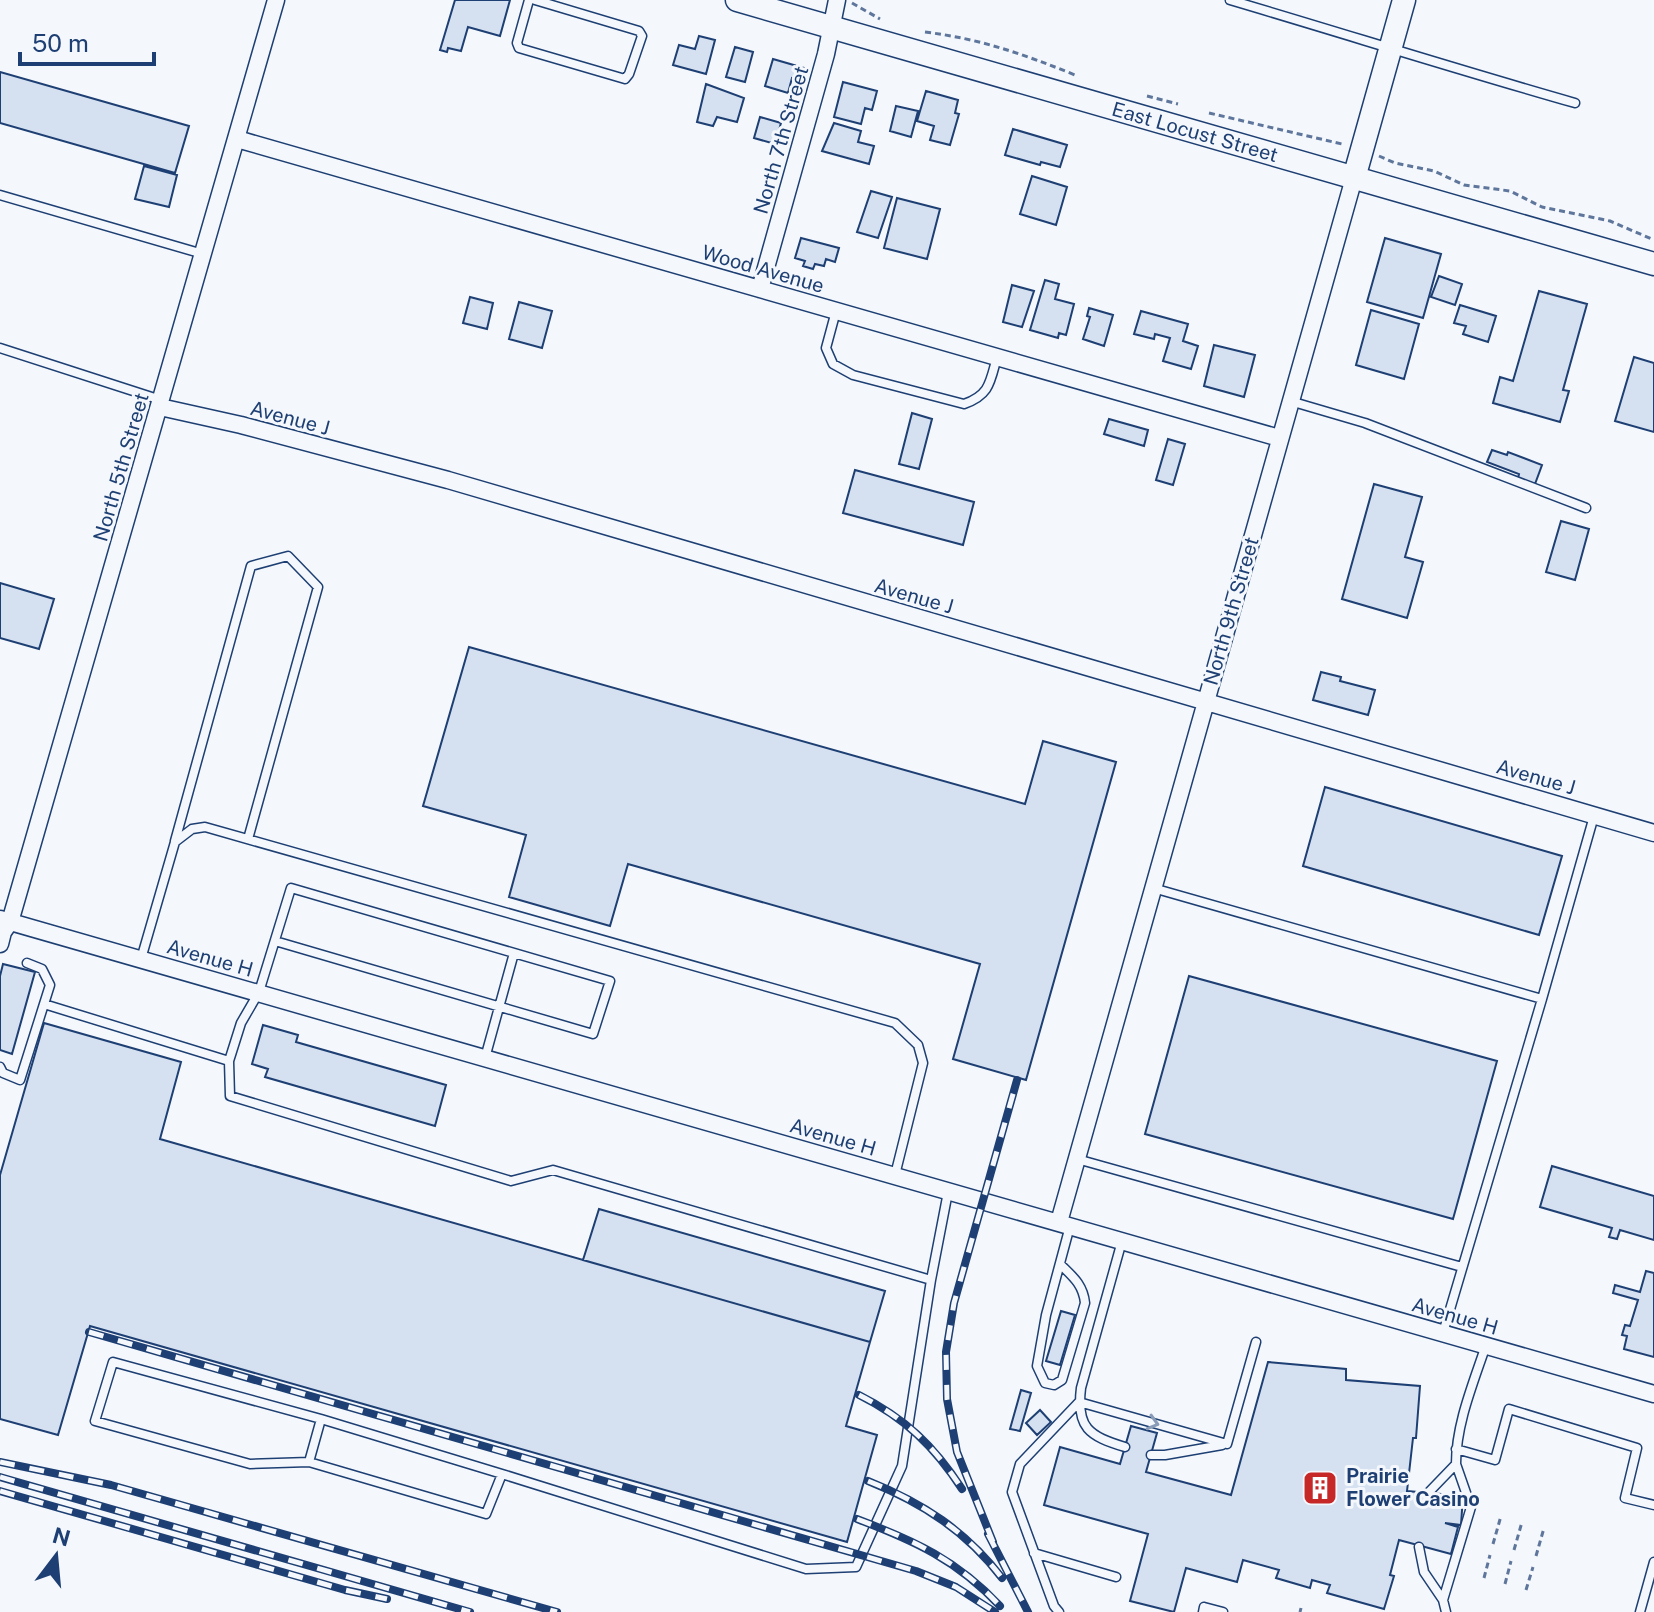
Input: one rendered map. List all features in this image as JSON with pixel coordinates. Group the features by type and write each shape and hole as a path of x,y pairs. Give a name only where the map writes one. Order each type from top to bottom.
{"main road":[{"name":"East Locust Street","path":"737,0 1654,264"},
{"name":"North 9th Street","path":"1354,178 1404,0"}],"street":[{"name":"North 5th Street","path":"0,944 161,404 276,0"},
{"name":"North 7th Street","path":"760,289 837,0"},
{"name":"Wood Avenue","path":"237,139 1279,438"},
{"name":"North 9th Street","path":"1064,1224 1076,1159 1354,178"},
{"name":"Avenue J","path":"161,404 448,480 1654,833"},
{"name":"Avenue H","path":"5,920 1654,1394"}],"lane":[{"path":"532,0 639,31 642,36 625,79 519,48 517,43 532,0"},
{"path":"1230,0 1575,103"},
{"path":"0,195 203,255"},
{"path":"836,311 826,348 833,364 853,375 964,404 980,398 989,386 997,357"},
{"path":"3,351 161,404"},
{"path":"1290,400 1365,423 1586,508"},
{"path":"141,959 251,566 288,556 318,587 248,839"},
{"path":"1443,1333 1594,815"},
{"path":"175,842 192,829 205,827 895,1023 918,1045 923,1063 895,1175"},
{"path":"275,941 593,1034 610,981 291,888 259,992 241,1023 229,1061 230,1096 511,1181 553,1170 931,1280"},
{"path":"1152,888 1542,999"},
{"path":"485,1058 514,953"},
{"path":"0,1067 3,1073 20,1080 50,985 42,969 27,963"},
{"path":"44,1004 229,1061"},
{"path":"1076,1159 1462,1267"},
{"path":"502,1474 486,1514 309,1462 250,1464 95,1421 113,1362 321,1419 502,1474 806,1569 856,1567 902,1466 948,1190"},
{"path":"1060,1264 1078,1281 1084,1291 1085,1303 1062,1380 1054,1385 1045,1383 1037,1366 1046,1315 1060,1264 1064,1224"},
{"path":"1123,1241 1079,1402 1081,1420 1088,1431 1125,1447"},
{"path":"1227,1444 1256,1342"},
{"path":"1443,1600 1471,1507 1456,1464 1456,1449 1464,1411 1486,1345"},
{"path":"1079,1402 1227,1444"},
{"path":"1059,1612 1054,1606 1012,1492 1020,1464 1079,1402"},
{"path":"1456,1449 1495,1460 1509,1409 1637,1448 1625,1498 1654,1505"},
{"path":"309,1462 321,1419"},
{"path":"1151,1455 1227,1444"},
{"path":"1429,1492 1456,1464"},
{"path":"1419,1547 1424,1572 1443,1600 1446,1612"},
{"path":"1034,1553 1116,1577"},
{"path":"1640,1612 1654,1562"},
{"path":"1203,1612 1204,1607 1223,1612"}],"path":[{"path":"845,0 857,4 883,22"},
{"path":"920,31 967,37 1036,58 1082,78"},
{"path":"1140,94 1178,104"},
{"path":"1203,112 1362,149 1395,163 1434,171 1464,185 1510,191 1542,207 1610,221 1654,240"},
{"path":"1493,1544 1501,1516"},
{"path":"1514,1550 1522,1522"},
{"path":"1536,1556 1544,1528"},
{"path":"1484,1578 1490,1555"},
{"path":"1505,1584 1511,1561"},
{"path":"1526,1590 1533,1567"}],"building":[{"path":"455,0 510,0 500,36 468,27 461,51 440,50"},
{"path":"699,36 715,40 706,74 673,65 679,45 695,49"},
{"path":"735,47 753,52 745,82 726,77"},
{"path":"773,59 804,68 800,81 792,78 788,93 765,86"},
{"path":"0,72 189,126 175,173 0,123"},
{"path":"843,82 877,91 872,110 865,108 861,124 834,117"},
{"path":"706,84 744,98 737,122 717,117 713,126 697,122"},
{"path":"926,91 958,100 955,113 959,114 950,145 930,140 934,126 917,121"},
{"path":"896,106 918,111 911,137 890,131"},
{"path":"760,117 781,123 775,144 754,138"},
{"path":"834,123 861,131 858,142 874,146 869,164 822,151"},
{"path":"1013,129 1067,145 1060,167 1005,155"},
{"path":"144,166 177,175 169,207 135,199"},
{"path":"1032,176 1067,187 1056,225 1020,214"},
{"path":"871,191 892,197 878,238 857,232"},
{"path":"897,198 940,209 927,259 884,248"},
{"path":"801,238 839,248 835,262 826,259 824,266 815,264 813,269 803,266 805,261 795,258"},
{"path":"1385,238 1441,254 1423,318 1367,302"},
{"path":"1439,276 1462,284 1455,305 1431,297"},
{"path":"1045,280 1059,284 1055,299 1074,304 1066,335 1059,333 1058,338 1030,330"},
{"path":"1012,285 1034,291 1022,327 1003,322"},
{"path":"1539,291 1587,304 1563,390 1569,391 1560,422 1493,403 1500,377 1513,381"},
{"path":"470,297 493,303 487,329 463,323"},
{"path":"519,302 552,311 542,348 509,339"},
{"path":"1460,305 1496,316 1488,342 1463,334 1466,326 1454,323"},
{"path":"1089,308 1113,315 1104,346 1083,339 1090,317 1087,316"},
{"path":"1371,310 1419,324 1404,379 1356,365"},
{"path":"1141,311 1188,324 1183,341 1198,346 1191,369 1163,361 1170,338 1155,334 1154,339 1134,334"},
{"path":"1214,345 1255,355 1244,397 1204,386"},
{"path":"1634,357 1654,363 1654,432 1615,421"},
{"path":"912,413 932,419 919,469 899,464"},
{"path":"1109,419 1148,430 1144,446 1104,434"},
{"path":"1168,439 1185,444 1173,485 1156,480"},
{"path":"1492,450 1507,455 1508,452 1542,465 1535,484 1518,478 1519,474 1487,462"},
{"path":"855,470 974,502 963,545 843,513"},
{"path":"1374,484 1422,497 1405,557 1423,562 1407,618 1342,599"},
{"path":"1561,521 1589,529 1575,580 1546,572"},
{"path":"0,583 54,599 39,649 0,638"},
{"path":"469,647 1025,804 1043,741 1116,762 1026,1080 953,1059 980,964 628,864 610,926 509,897 526,835 423,806"},
{"path":"1321,672 1341,677 1340,681 1375,690 1368,715 1313,700"},
{"path":"1325,787 1562,856 1539,935 1303,866"},
{"path":"3,964 35,972 12,1054 0,1050 0,976"},
{"path":"1189,976 1497,1061 1453,1219 1145,1134"},
{"path":"44,1023 181,1062 160,1139 870,1342 846,1426 877,1435 847,1542 90,1326 58,1435 0,1419 0,1175"},
{"path":"263,1025 298,1035 296,1042 446,1085 435,1126 265,1077 268,1069 252,1064"},
{"path":"1552,1166 1654,1196 1654,1240 1620,1230 1617,1239 1609,1237 1612,1228 1540,1207"},
{"path":"599,1209 885,1291 870,1342 583,1260"},
{"path":"1646,1271 1654,1273 1654,1357 1624,1349 1627,1336 1622,1335 1625,1325 1630,1326 1638,1300 1613,1293 1615,1285 1640,1292"},
{"path":"1061,1311 1075,1315 1060,1365 1046,1361"},
{"name":"Prairie Flower Casino","path":"1268,1362 1346,1369 1346,1380 1420,1386 1416,1438 1413,1438 1407,1491 1463,1496 1461,1525 1445,1523 1458,1527 1451,1554 1399,1540 1390,1575 1394,1576 1384,1609 1327,1593 1330,1585 1312,1580 1310,1588 1276,1578 1279,1570 1243,1560 1237,1582 1186,1568 1174,1612 1130,1601 1148,1534 1044,1505 1060,1447 1120,1464 1131,1426 1157,1433 1146,1472 1231,1495"},
{"path":"1021,1390 1031,1393 1020,1431 1010,1429"},
{"path":"1040,1410 1051,1422 1037,1435 1026,1423"}],"railway":[{"path":"993,1542 957,1452 947,1399 946,1352 954,1303 1017,1080"},
{"path":"89,1332 916,1571 956,1587 995,1612"},
{"path":"859,1395 891,1413 917,1434 941,1459 962,1489"},
{"path":"0,1462 111,1485 557,1612"},
{"path":"0,1477 470,1612"},
{"path":"868,1481 942,1520 974,1546 1002,1578"},
{"path":"0,1491 345,1590 387,1599"},
{"path":"857,1519 898,1535 951,1564 1000,1606"},
{"path":"988,1534 1028,1612"}],"place":[{"name":"Prairie Flower Casino","path":"1320,1488"}]}
